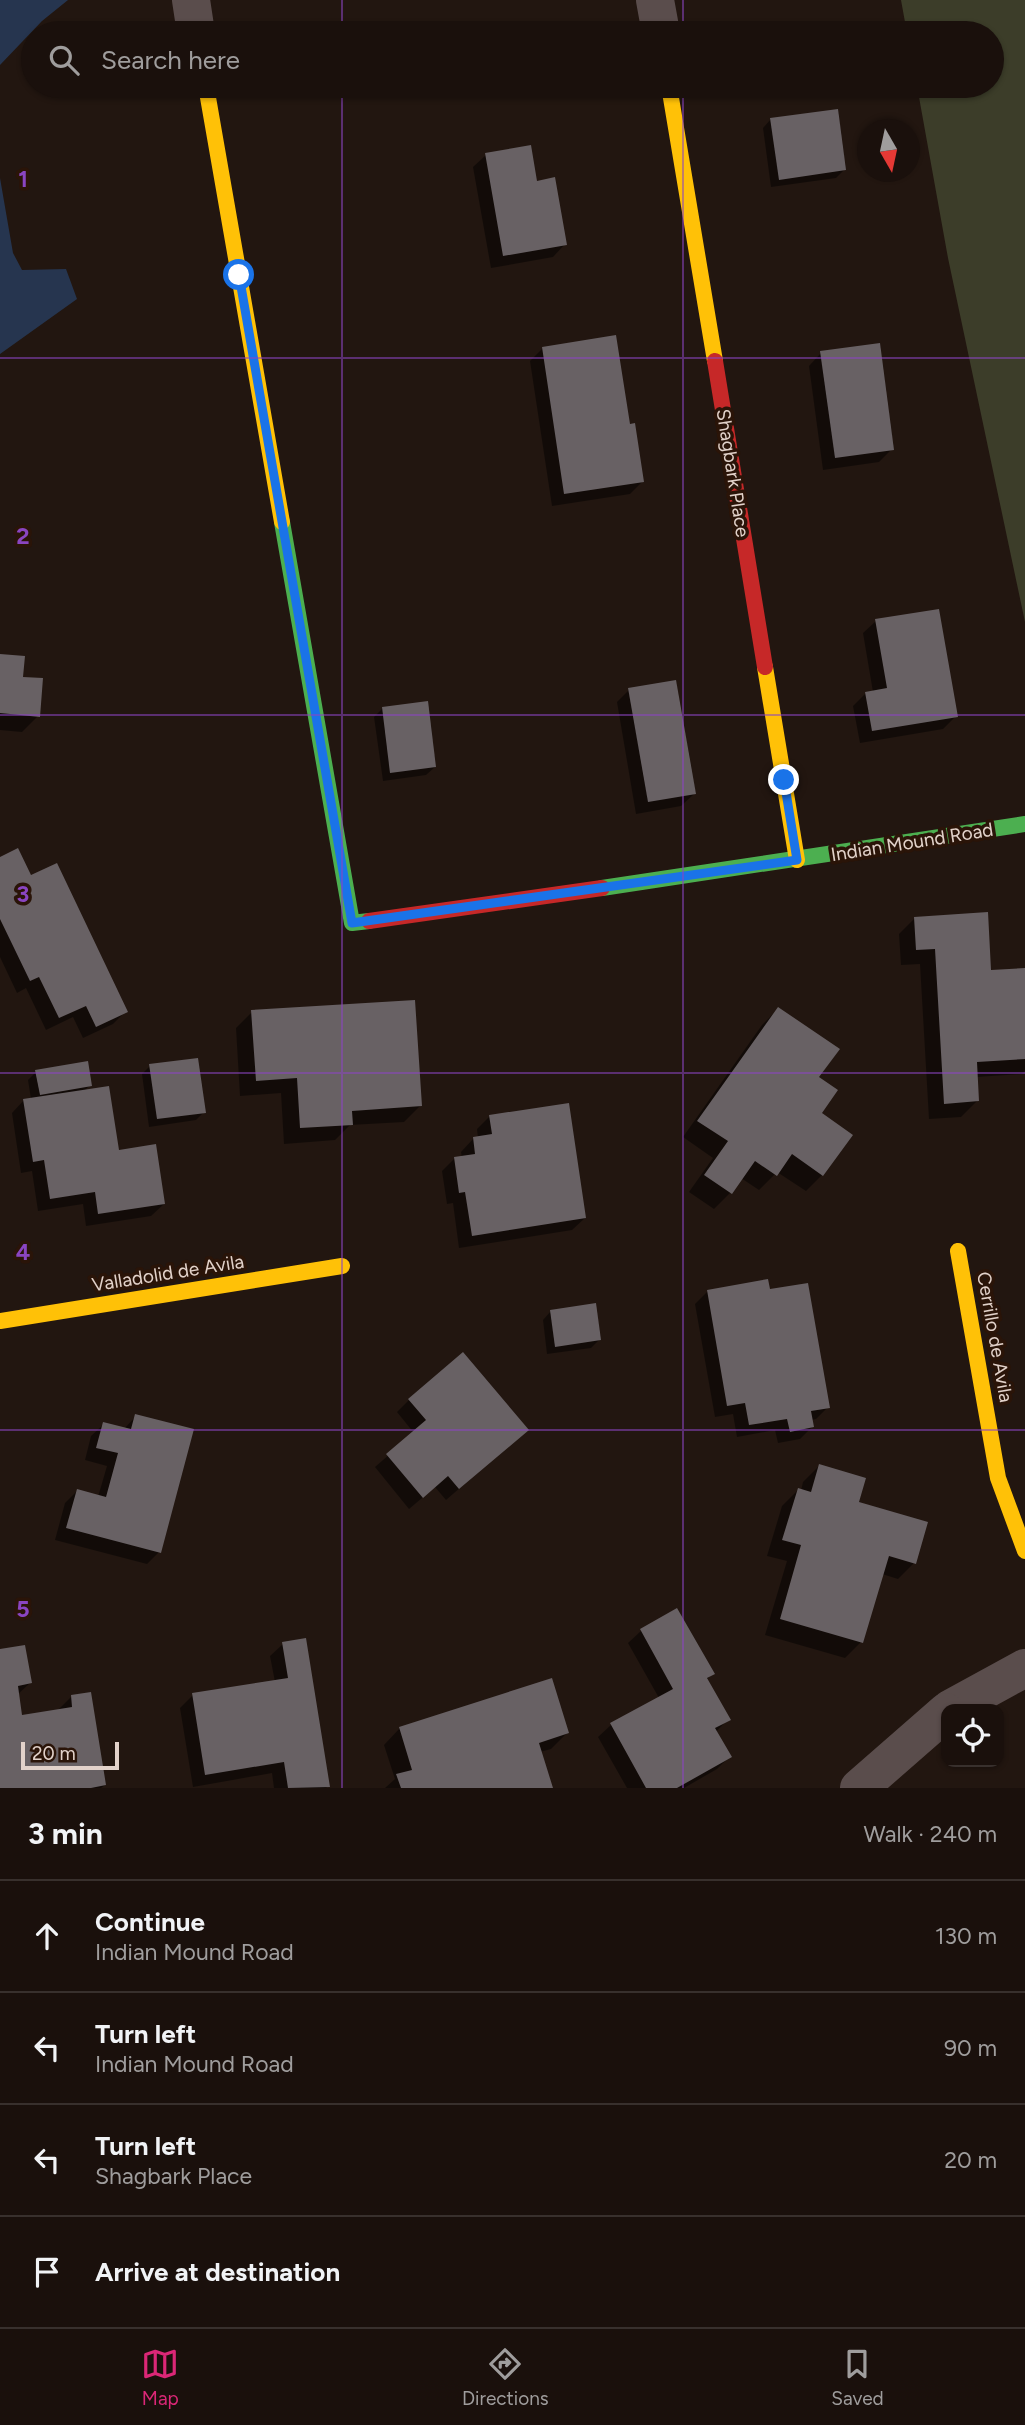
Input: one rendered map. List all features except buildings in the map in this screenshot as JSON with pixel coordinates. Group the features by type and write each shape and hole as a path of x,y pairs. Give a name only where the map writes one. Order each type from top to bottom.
{"street":[{"path":"191,0 195,21"},
{"path":"655,0 659,21"},
{"name":"Indian Mound Road","path":"208,98 352,923 797,860 1025,824"},
{"name":"Shagbark Place","path":"672,98 797,860"},
{"name":"Cerrillo de Avila","path":"958,1251 998,1478 1025,1551"},
{"name":"Valladolid de Avila","path":"0,1321 342,1266"},
{"path":"961,1704 1025,1668"},
{"path":"859,1788 941,1717"}],"green space":[{"path":"901,0 1025,0 1025,622 948,258 919,98 1004,98 1004,21 905,21"}],"water":[{"path":"0,0 68,0 42,21 21,21 21,43 0,65"},
{"path":"0,178 13,253 22,270 66,269 77,299 0,354"}],"traffic: fast":[{"path":"282,522 352,923 369,921"},
{"path":"602,888 1025,824"}],"traffic: slow":[{"path":"208,98 282,522"},
{"path":"671,98 715,361"},
{"path":"765,667 797,860"},
{"path":"958,1251 998,1478 1025,1551"},
{"path":"0,1321 342,1266"}],"traffic: jam":[{"path":"715,361 765,667"},
{"path":"369,921 602,888"}],"route":[{"path":"239,275 352,923 797,860 784,780"}]}
